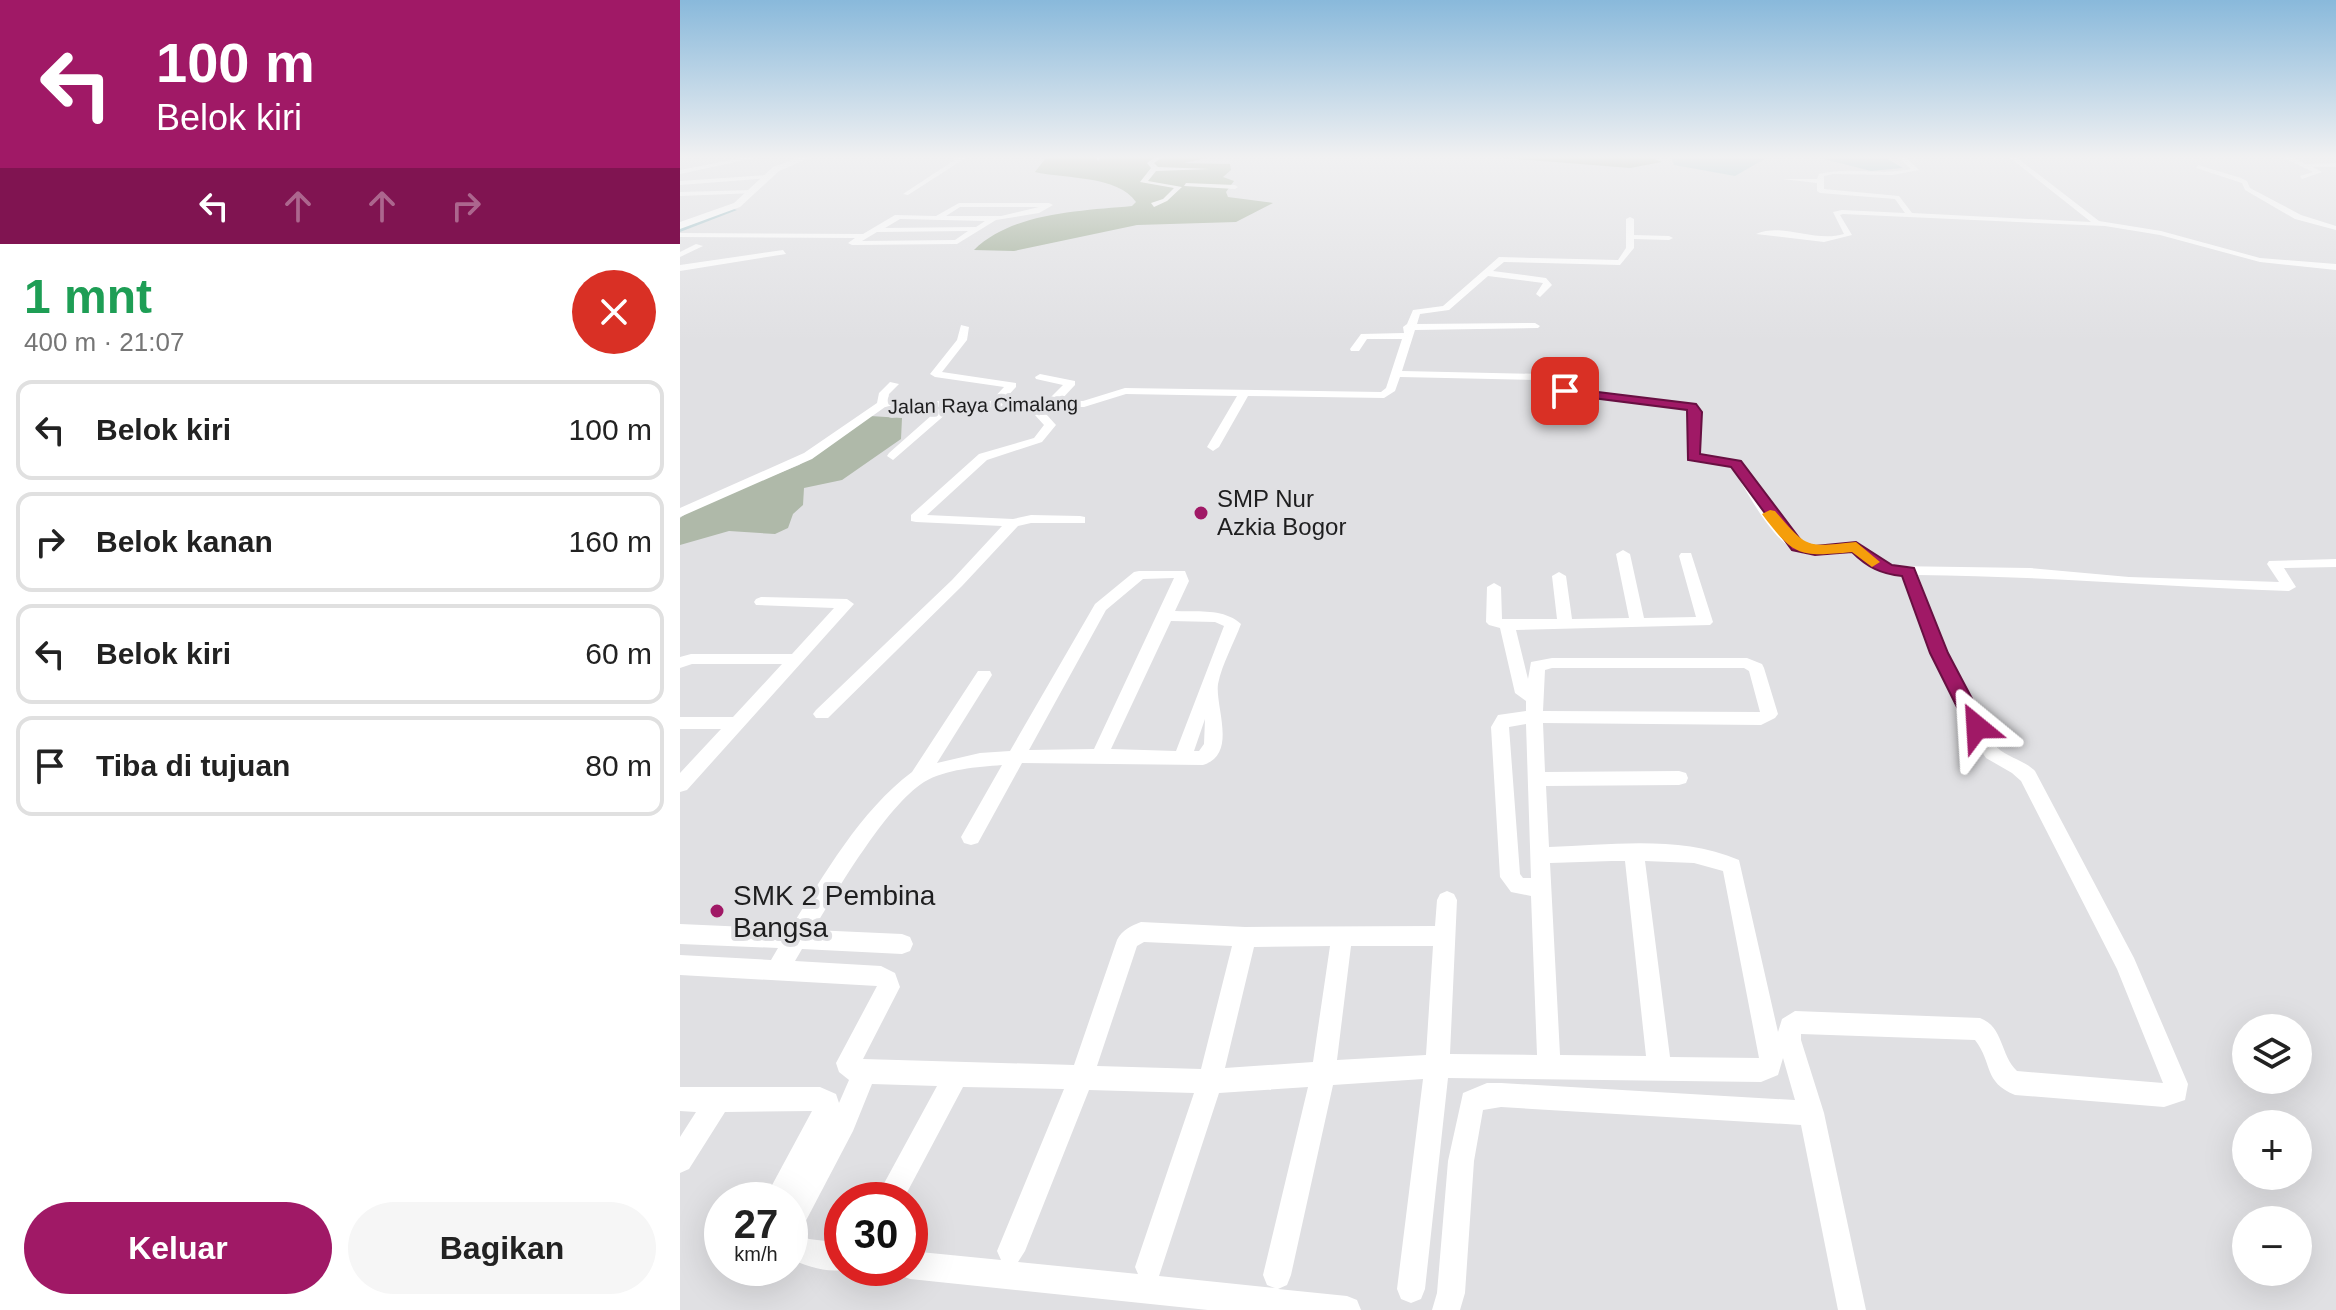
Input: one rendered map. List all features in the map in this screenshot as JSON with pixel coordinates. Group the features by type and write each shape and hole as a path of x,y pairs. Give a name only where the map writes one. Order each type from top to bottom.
{"main road":[{"path":"680,226 703,218"}],"street":[{"path":"896,218 852,243 957,242 995,218"},
{"path":"1760,234 1772,232 1803,239 1841,238 1848,235 1840,218"},
{"path":"1992,218 2102,225 2161,233 2260,260 2336,267"},
{"path":"2093,218 2102,225"},
{"path":"2309,218 2336,228"},
{"path":"1630,219 1630,248 1620,263 1497,261 1446,308 1416,312 1395,374 1542,377 1541,388 1691,407 1696,412 1693,457 1736,464 1797,547 1815,551 1856,547 1871,561 1889,570 1921,568 2030,572 2129,581 2289,587 2274,564 2336,563"},
{"path":"873,230 979,229"},
{"path":"680,235 862,236"},
{"path":"680,255 718,256 759,236"},
{"path":"764,254 798,236"},
{"path":"1630,237 1669,238"},
{"path":"680,255 699,246"},
{"path":"680,268 783,252"},
{"path":"1483,276 1546,281 1548,285 1540,294"},
{"path":"1355,349 1364,336 1535,326"},
{"path":"964,327 962,340 935,374 1012,385 995,403"},
{"name":"Jalan Raya Cimalang","path":"680,513 808,456 882,404 1088,404 1111,393 1125,391 1375,396 1389,391 1395,374"},
{"path":"1040,377 1071,383 1040,416 1050,425 1042,438 983,457 916,518 1013,523 1031,519 1080,520"},
{"path":"882,404 884,393 894,384"},
{"path":"1213,447 1244,393"},
{"path":"893,456 951,404"},
{"path":"822,714 957,583 1013,523"},
{"path":"1623,554 1637,622"},
{"path":"1494,587 1494,622 1507,625 1705,622 1686,556"},
{"path":"1852,1310 1811,1113 1789,1040 1790,1027 1803,1020 1976,1029 1987,1034 2003,1076 2009,1081 2164,1095 2176,1091 2173,1074 2103,920 2028,776 2018,766 1990,752 1939,653 1909,571"},
{"path":"971,837 1106,601 1145,573 1180,574 1182,581 1099,756"},
{"path":"1559,576 1565,624"},
{"path":"680,785 847,604 761,602"},
{"path":"918,777 951,767 1015,759 1099,756 1203,758 1210,753 1215,734 1210,687 1232,622 1204,616 1165,616"},
{"path":"1507,625 1523,693 1534,707"},
{"path":"680,663 691,659 796,659"},
{"path":"1543,888 1518,886 1510,877 1500,727 1510,718 1534,707 1761,719 1769,714 1756,668 1747,663 1543,664 1534,672 1534,707 1542,855 1549,1068"},
{"path":"776,972 886,806 918,777 984,675"},
{"path":"680,723 737,723"},
{"path":"1538,779 1679,778"},
{"path":"1634,854 1659,1069"},
{"path":"680,965 881,976 887,980 889,987 848,1063 854,1070 865,1072 1210,1081 1323,1076 1437,1066 1761,1070 1769,1066 1771,1056 1732,866 1723,860 1694,854 1542,855"},
{"path":"1411,1289 1437,1066 1447,900"},
{"path":"1011,1251 1081,1079 1128,940 1141,932 1245,937 1443,936"},
{"path":"680,934 902,944"},
{"path":"1277,1275 1323,1076 1342,936"},
{"path":"1149,1267 1210,1081 1245,937"},
{"path":"808,1189 844,1122 865,1072"},
{"path":"898,1182 956,1075"},
{"path":"1446,1310 1451,1293 1465,1132 1472,1102 1487,1095 1501,1095 1811,1113"},
{"path":"680,1099 820,1099 827,1103 826,1112 787,1182"},
{"path":"680,1160 718,1100"},
{"path":"928,1267 1347,1310"}],"green space":[{"path":"1039,218 1244,218 1236,222 1137,225 1014,251 974,250 990,237"},
{"path":"870,416 902,418 901,439 842,480 804,488 803,505 793,514 788,528 775,534 729,531 680,545 680,518 695,507 799,465"}],"waterway":[{"path":"680,230 711,218"}],"slow traffic":[{"path":"1770,514 1797,547 1815,551 1856,547 1872,562"}],"place":[{"name":"SMP Nur Azkia Bogor","path":"1201,513"},
{"name":"SMK 2 Pembina Bangsa","path":"717,911"}],"route":[{"path":"1565,391 1691,407 1696,412 1693,457 1736,464 1770,515 1797,547 1815,551 1856,547 1871,561 1889,570 1909,571 1939,653 1977,727"}]}
